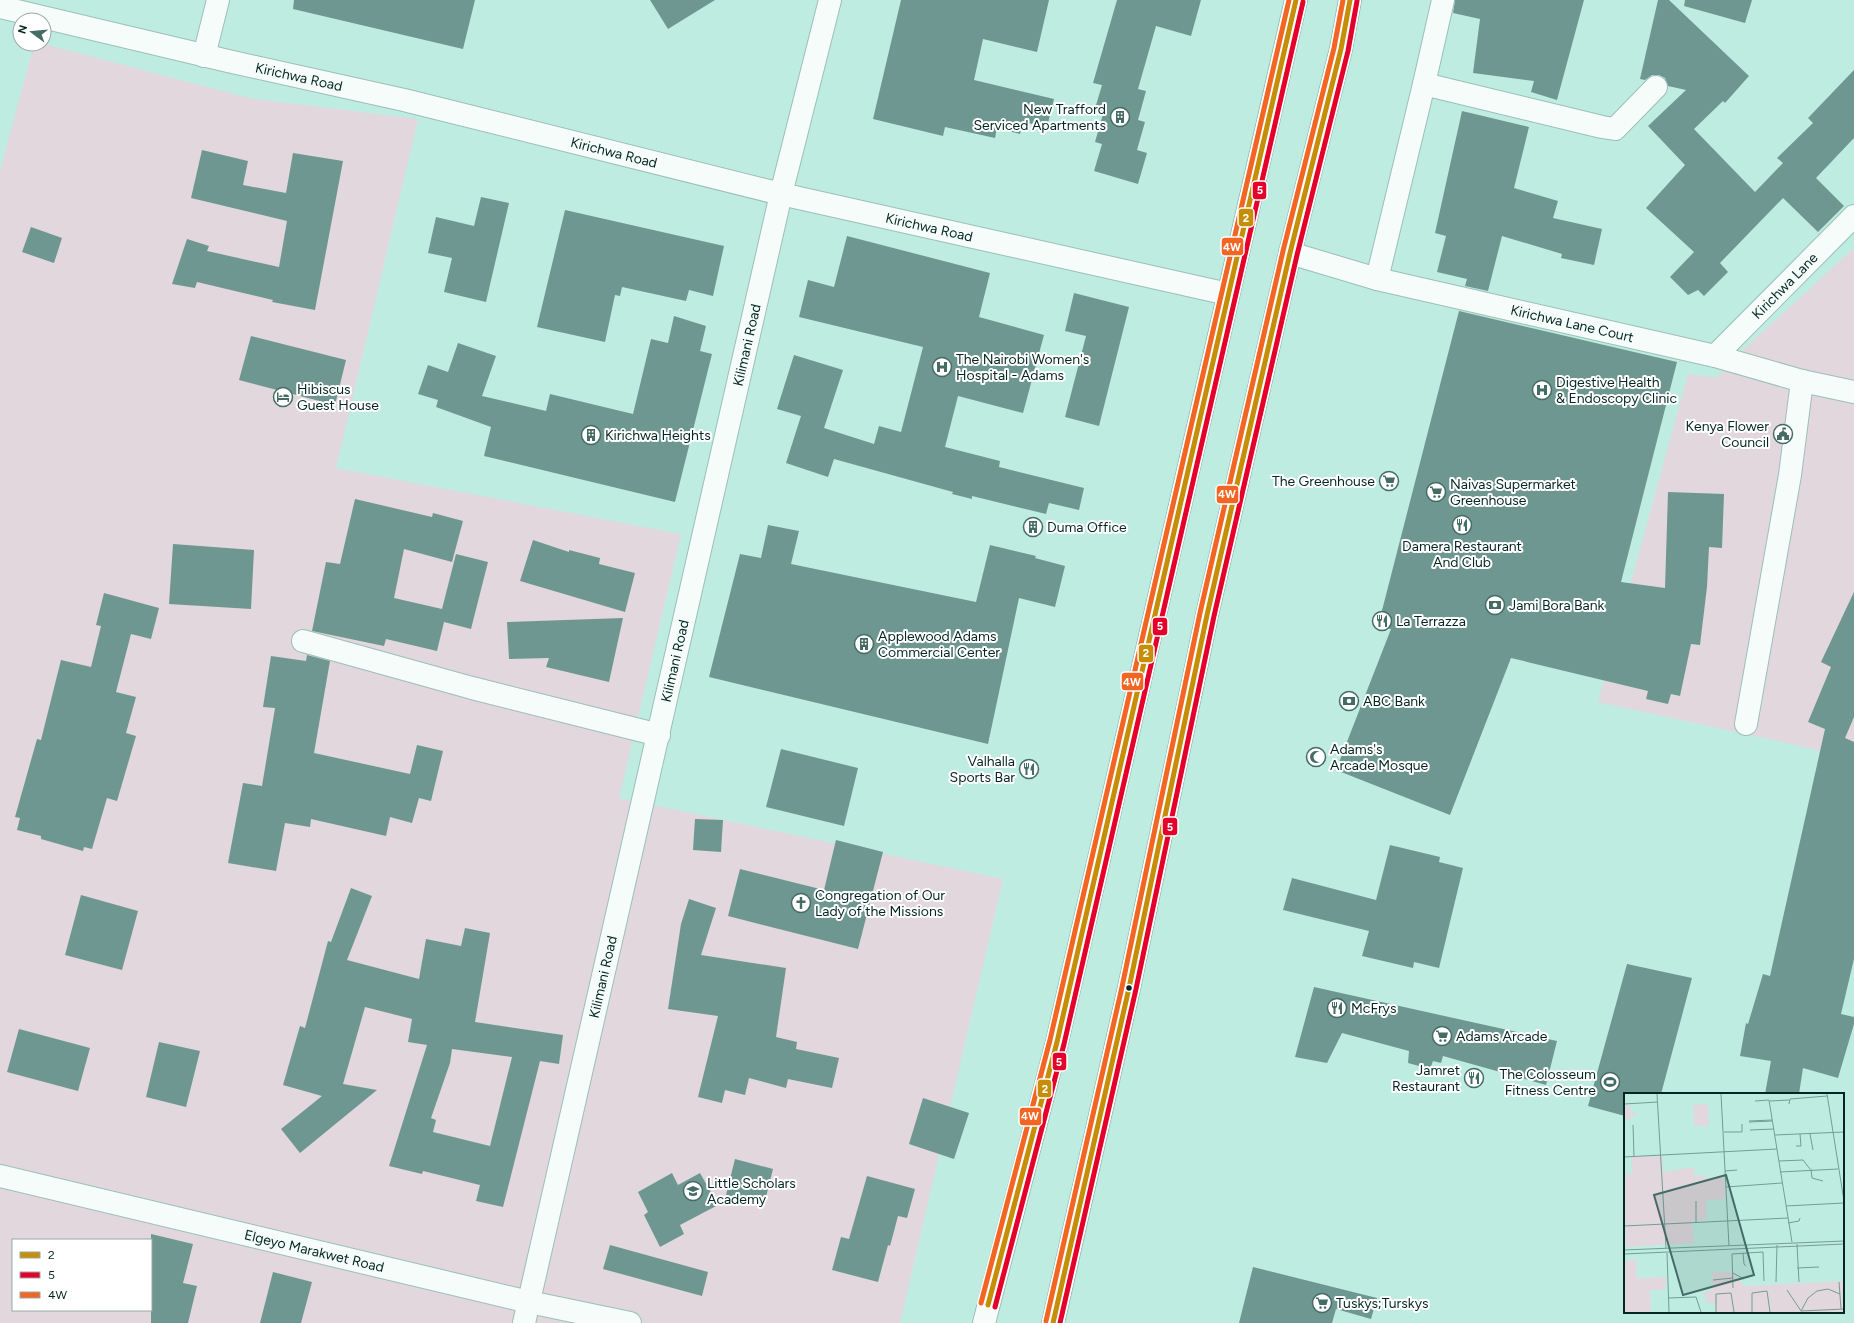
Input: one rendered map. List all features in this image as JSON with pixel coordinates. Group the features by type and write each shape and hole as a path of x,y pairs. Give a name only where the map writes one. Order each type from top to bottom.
{"street":[{"path":"204,56 218,0"},
{"name":"Kilimani Road","path":"524,1323 781,194 830,0"},
{"path":"984,1323 1057,1042 1296,0"},
{"path":"1053,1323 1128,996 1207,614 1290,253 1341,49 1350,0"},
{"path":"1377,278 1443,0"},
{"name":"Kirichwa Road","path":"0,7 204,56 404,100 781,194 1228,294"},
{"path":"1424,84 1602,127 1616,128 1656,88"},
{"name":"Kirichwa Lane","path":"1715,356 1854,216"},
{"name":"Kirichwa Lane Court","path":"1290,253 1377,278 1715,356 1802,381 1854,392"},
{"path":"1746,724 1790,474 1802,381"},
{"path":"303,641 472,688 659,735"},
{"name":"Elgeyo Marakwet Road","path":"0,1176 529,1302 630,1323"}],"shaded area":[{"path":"52,46 253,99 418,119 336,468 681,534 619,798 1003,879 900,1323 0,1323 0,171 32,52 52,52"},
{"path":"1854,248 1854,760 1796,745 1598,702 1688,374 1716,378 1746,347"}],"building":[{"path":"294,0 475,0 463,49 293,9"},
{"path":"650,0 715,0 668,29"},
{"path":"901,0 1049,0 1037,52 983,39 974,80 1054,99 1047,127 1023,122 1020,134 997,128 995,138 945,127 943,136 873,119"},
{"path":"1117,0 1201,0 1191,36 1156,26 1138,89 1146,91 1138,120 1145,122 1137,150 1147,153 1138,184 1094,171 1102,144 1095,142 1103,114 1094,112 1102,85 1093,83"},
{"path":"1455,0 1584,0 1557,100 1531,92 1534,81 1473,73 1480,19 1453,13"},
{"path":"1658,0 1669,0 1749,76 1725,103 1723,101 1694,129 1755,192 1783,163 1777,158 1813,123 1808,118 1854,70 1854,138 1816,178 1844,206 1818,232 1783,198 1720,263 1728,272 1704,296 1698,290 1688,295 1670,277 1694,252 1646,208 1685,165 1648,126 1686,90 1668,86 1665,78 1659,75 1652,75 1645,80 1640,79"},
{"path":"1685,0 1752,0 1745,23 1684,6"},
{"path":"1462,111 1529,127 1514,188 1558,201 1553,218 1602,229 1594,265 1561,258 1562,254 1502,236 1488,291 1465,286 1467,279 1437,272 1446,236 1435,233"},
{"path":"202,150 248,161 243,185 286,193 293,153 343,161 315,310 272,302 273,300 197,282 195,288 172,284 187,239 209,246 207,251 279,267 287,221 191,198"},
{"path":"481,197 509,203 486,302 444,292 452,258 428,253 436,217 474,226"},
{"path":"565,210 724,246 713,296 689,290 686,301 622,287 620,296 615,295 605,342 537,327"},
{"path":"31,227 62,238 54,263 22,252"},
{"path":"847,236 990,273 979,317 1044,335 1023,413 958,396 945,447 1000,461 999,467 1084,488 1079,510 1049,503 1046,514 972,496 972,499 952,494 953,492 834,459 828,477 786,463 801,416 777,409 794,355 843,370 824,428 874,444 879,426 901,432 923,347 799,317 808,280 834,287"},
{"path":"1074,293 1129,307 1099,426 1065,417 1086,336 1065,331"},
{"path":"1459,311 1677,362 1621,582 1665,588 1668,492 1724,494 1722,548 1709,547 1707,587 1700,645 1691,644 1680,696 1671,694 1668,704 1646,699 1648,691 1511,658 1450,815 1336,770 1391,629 1378,626"},
{"name":"Kirichwa Heights","path":"674,316 706,326 700,351 712,354 675,502 484,456 491,427 436,407 438,400 418,394 428,365 448,372 458,343 496,356 482,396 546,411 550,394 633,414 651,339 668,343"},
{"name":"Hibiscus Guest House","path":"251,336 346,360 335,405 239,380"},
{"path":"355,499 432,517 433,513 463,521 452,562 404,549 394,598 442,609 456,554 488,562 471,629 444,622 437,651 386,639 384,646 312,631 326,562 340,564"},
{"name":"Applewood Adams Commercial Center","path":"768,525 799,531 791,564 976,602 990,545 1036,556 1035,558 1065,566 1055,607 1019,598 988,744 709,677 740,554 761,558"},
{"path":"533,540 569,552 569,550 600,558 599,564 635,573 625,612 520,581"},
{"path":"173,544 254,550 251,609 169,604"},
{"path":"1854,592 1854,717 1845,738 1854,742 1854,959 1841,1014 1854,1017 1854,1024 1838,1078 1803,1068 1799,1093 1765,1093 1771,1061 1740,1056 1746,1023 1748,1024 1763,974 1770,976 1825,729 1808,722 1831,667 1821,662"},
{"path":"104,593 159,608 151,639 131,634 116,692 136,697 126,733 136,736 117,801 107,798 92,849 84,847 83,851 41,839 41,836 17,830 20,818 15,817 37,739 41,740 61,660 91,667 101,626 96,625"},
{"path":"623,618 609,682 546,667 549,658 509,659 507,622"},
{"path":"307,655 330,661 314,753 410,774 417,745 443,751 431,801 419,798 412,823 390,817 386,836 311,819 310,827 285,823 276,871 228,863 243,783 262,786 275,708 263,707 271,656 306,661"},
{"path":"781,749 858,768 844,826 766,807"},
{"path":"695,819 723,820 721,852 693,850"},
{"name":"Congregation of Our Lady of the Missions","path":"836,840 883,852 858,949 728,916 740,869 824,890"},
{"path":"1390,845 1440,857 1439,862 1463,868 1439,968 1414,962 1413,968 1362,956 1369,931 1283,910 1292,878 1376,900"},
{"path":"351,888 372,896 347,960 419,979 426,939 461,946 465,928 490,933 475,1022 563,1035 559,1064 540,1061 503,1207 476,1201 480,1185 423,1171 422,1174 389,1166 427,1045 408,1042 412,1019 365,1007 343,1084 377,1090 300,1153 281,1129 322,1096 283,1085 300,1026 305,1028 328,941 331,942","holes":["452,1049 512,1057 490,1146 433,1132 436,1120 431,1118 450,1063"]},
{"path":"81,895 138,911 122,970 65,955"},
{"path":"689,899 716,908 701,955 786,968 776,1037 797,1042 796,1049 839,1058 832,1088 788,1079 786,1088 749,1078 745,1095 725,1090 722,1103 698,1097 718,1016 668,1009 681,924"},
{"path":"1627,964 1692,978 1661,1093 1624,1093 1624,1116 1588,1106"},
{"name":"Adams Arcade","path":"1314,987 1557,1041 1546,1085 1443,1056 1441,1063 1433,1061 1430,1069 1408,1063 1409,1051 1342,1033 1327,1063 1295,1057"},
{"path":"19,1029 90,1048 78,1091 7,1072"},
{"path":"159,1042 200,1051 186,1107 146,1097"},
{"path":"923,1098 969,1113 954,1159 909,1144"},
{"path":"735,1159 773,1169 764,1205 726,1195"},
{"path":"672,1173 678,1185 700,1173 718,1205 680,1225 684,1234 660,1247 644,1215 648,1212 638,1192"},
{"path":"867,1176 915,1189 907,1218 898,1216 878,1282 832,1270 841,1237 849,1239"},
{"path":"151,1234 193,1244 183,1283 197,1286 188,1323 151,1323"},
{"path":"610,1245 708,1272 702,1296 603,1269"},
{"path":"1253,1267 1377,1298 1371,1319 1336,1309 1332,1323 1239,1323"},
{"path":"273,1272 312,1282 301,1323 260,1323"}],"transit line":[{"name":"4W","path":"981,1303 1050,1040 1289,0"},
{"name":"2","path":"988,1305 1057,1042 1296,0"},
{"name":"4W","path":"1046,1321 1122,987 1200,613 1283,251 1334,48 1343,0"},
{"name":"2","path":"1053,1323 1129,988 1207,615 1290,253 1341,49 1350,0"},
{"name":"5","path":"1060,1323 1136,989 1214,616 1297,255 1348,51 1357,1"},
{"name":"5","path":"995,1307 1064,1044 1303,2"}],"place":[{"name":"New Trafford Serviced Apartments","path":"1120,117"},
{"name":"The Nairobi Women's Hospital - Adams","path":"942,367"},
{"name":"Digestive Health & Endoscopy Clinic","path":"1542,390"},
{"name":"Hibiscus Guest House","path":"283,397"},
{"name":"Kenya Flower Council","path":"1783,434"},
{"name":"Kirichwa Heights","path":"591,435"},
{"name":"The Greenhouse","path":"1389,481"},
{"name":"Naivas Supermarket Greenhouse","path":"1436,492"},
{"name":"Damera Restaurant And Club","path":"1462,525"},
{"name":"Duma Office","path":"1033,527"},
{"name":"Jami Bora Bank","path":"1495,605"},
{"name":"La Terrazza","path":"1382,621"},
{"name":"Applewood Adams Commercial Center","path":"864,644"},
{"name":"ABC Bank","path":"1349,701"},
{"name":"Adams's Arcade Mosque","path":"1316,757"},
{"name":"Valhalla Sports Bar","path":"1029,769"},
{"name":"Congregation of Our Lady of the Missions","path":"801,903"},
{"name":"McFrys","path":"1337,1008"},
{"name":"Adams Arcade","path":"1442,1036"},
{"name":"Jamret Restaurant","path":"1474,1078"},
{"name":"The Colosseum Fitness Centre","path":"1610,1082"},
{"name":"Little Scholars Academy","path":"693,1191"},
{"name":"Tuskys;Turskys","path":"1322,1303"}]}
